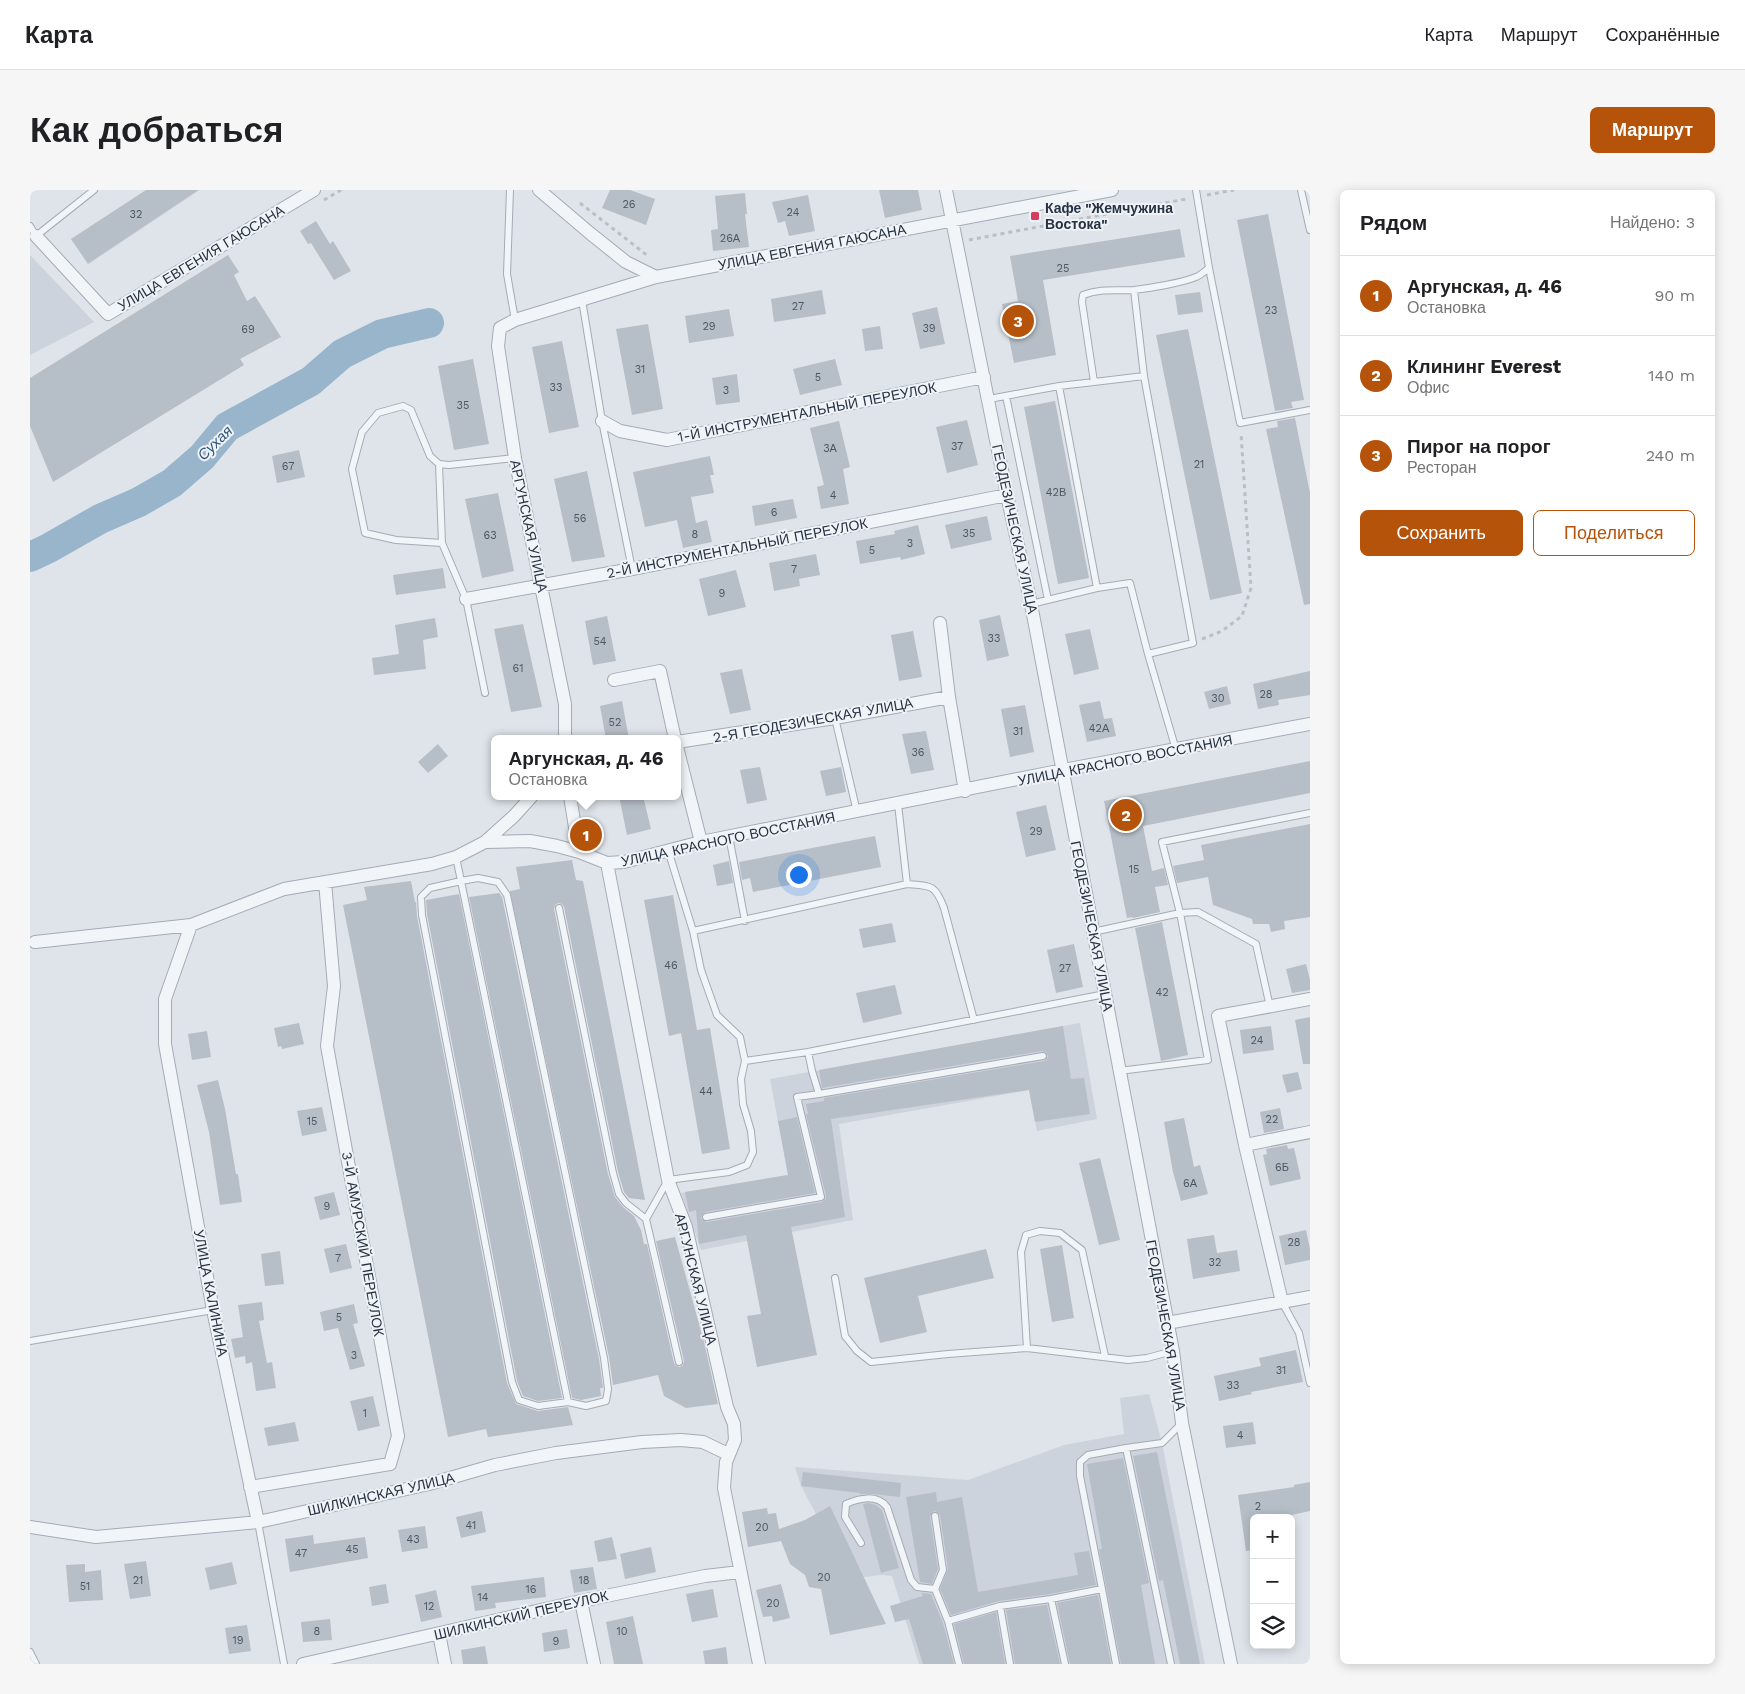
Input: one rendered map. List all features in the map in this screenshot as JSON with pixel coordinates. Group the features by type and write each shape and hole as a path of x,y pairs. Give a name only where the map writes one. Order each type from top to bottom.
{"street":[{"name":"УЛИЦА ЕВГЕНИЯ ГАЮСАНА","path":"32,232 108,314 314,190"},
{"path":"539,190 626,262 656,277"},
{"name":"ГЕОДЕЗИЧЕСКАЯ УЛИЦА","path":"946,190 1031,604 1167,1323 1182,1423 1231,1664"},
{"name":"УЛИЦА ЕВГЕНИЯ ГАЮСАНА","path":"515,320 656,277 1112,190"},
{"name":"АРГУНСКАЯ УЛИЦА","path":"515,320 500,328 498,346 515,458 565,704 565,735"},
{"name":"1-Й ИНСТРУМЕНТАЛЬНЫЙ ПЕРЕУЛОК","path":"602,421 620,431 667,440 984,377"},
{"name":"2-Й ИНСТРУМЕНТАЛЬНЫЙ ПЕРЕУЛОК","path":"466,599 632,569 1007,494"},
{"path":"940,622 949,697 965,791"},
{"path":"614,680 660,671 674,735"},
{"name":"2-Я ГЕОДЕЗИЧЕСКАЯ УЛИЦА","path":"681,741 835,718 949,697"},
{"name":"УЛИЦА КРАСНОГО ВОССТАНИЯ","path":"35,942 192,924 284,888 432,864 456,857 485,842 530,841 579,852 606,863 624,862 700,842 965,791 1063,770 1310,724"},
{"path":"681,764 700,842"},
{"path":"485,842 528,800"},
{"path":"571,800 579,852"},
{"name":"АРГУНСКАЯ УЛИЦА","path":"606,863 668,1180 686,1227 727,1407 734,1424 735,1440 726,1462 724,1488 759,1664"},
{"name":"3-Й АМУРСКИЙ ПЕРЕУЛОК","path":"250,1487 390,1464 398,1436 327,1046 334,986 324,882"},
{"name":"УЛИЦА КАЛИНИНА","path":"192,924 164,999 165,1044 213,1310 258,1522"},
{"path":"1282,1302 1245,1145 1218,1016 1310,1000"},
{"path":"1245,1145 1310,1132"},
{"path":"1167,1323 1310,1297"},
{"name":"ШИЛКИНСКАЯ УЛИЦА","path":"30,1527 96,1537 258,1522 429,1484 495,1465 556,1453 642,1442 681,1440 703,1442 728,1454"},
{"name":"ШИЛКИНСКИЙ ПЕРЕУЛОК","path":"303,1664 581,1601 705,1576 740,1572"},
{"path":"581,1601 594,1664"},
{"path":"439,1634 445,1664"}],"lane":[{"path":"32,232 94,190"},
{"path":"510,190 507,274 515,320"},
{"path":"1196,190 1209,268 1240,422 1310,410"},
{"path":"1301,190 1310,230"},
{"path":"1094,382 1082,302 1083,295 1090,292 1108,290 1134,290 1190,279 1209,268"},
{"path":"1134,290 1144,376 1193,643 1148,654"},
{"path":"582,300 602,421 632,569"},
{"path":"989,400 1059,386 1144,376"},
{"path":"1059,386 1097,588"},
{"path":"1006,396 1048,600"},
{"path":"442,543 396,540 365,533 352,469 362,432 378,413 403,406 411,410 430,456 438,464 449,465 515,458"},
{"path":"438,464 442,543 466,599 485,693"},
{"path":"1031,604 1097,588 1130,583 1148,654 1176,750"},
{"path":"835,718 857,812"},
{"path":"898,804 907,884"},
{"path":"1120,1071 1208,1060 1180,913 1162,842 1310,812"},
{"path":"730,836 744,921"},
{"path":"646,1218 668,1180 729,1172 747,1165 753,1152 751,1131 743,1104 741,1079 745,1061 740,1037 717,1015 701,970 693,930 668,850"},
{"path":"456,857 568,1402"},
{"path":"478,878 498,882 507,895 604,1358 608,1389 606,1401 586,1406 568,1402 538,1406 520,1400 512,1382 422,915 421,897 430,888 461,880 478,878"},
{"path":"693,930 744,921 907,884 928,886 939,894 944,908 974,1020"},
{"path":"559,908 617,1187 619,1194 626,1203 646,1218 679,1362"},
{"path":"1093,932 1180,913 1198,912 1256,944 1270,1007"},
{"path":"745,1061 808,1052 1105,994"},
{"path":"808,1052 819,1094"},
{"path":"706,1217 821,1197 796,1097 1043,1056"},
{"path":"1027,1348 1021,1252 1026,1235 1040,1231 1060,1232 1082,1250 1105,1356"},
{"path":"835,1278 846,1336 857,1351 870,1362 1027,1348 1128,1360 1147,1358 1172,1351"},
{"path":"1282,1302 1298,1333 1310,1383"},
{"path":"30,1341 213,1310"},
{"path":"1116,1664 1080,1476 1080,1462 1088,1454 1162,1443 1182,1423"},
{"path":"1126,1448 1171,1664"},
{"path":"861,1543 845,1517 846,1504 858,1498 877,1499 887,1507 911,1580 917,1587 935,1589"},
{"path":"935,1516 943,1570 935,1589 948,1621 959,1664"},
{"name":"УЛИЦА КАЛИНИНА","path":"258,1522 284,1664"},
{"path":"948,1621 1000,1606 1102,1589"},
{"path":"1051,1599 1065,1664"},
{"path":"1000,1606 1010,1664"},
{"path":"30,1652 36,1664"}],"path":[{"path":"1193,643 1222,631 1242,616 1251,588 1240,422"}],"shaded area":[{"path":"30,255 94,322 30,355"},
{"path":"1080,1023 1097,1119 1037,1131 1029,1090 839,1124 853,1220 701,1250 681,1193 788,1175 770,1079"},
{"path":"1149,1394 1162,1443 1205,1664 919,1664 892,1576 882,1575 844,1579 816,1514 801,1486 795,1467 968,1480 1064,1445 1124,1434 1120,1398"}],"building":[{"path":"146,190 199,190 88,264 71,239"},
{"path":"610,190 630,190 655,199 646,225 602,208"},
{"path":"879,190 918,190 922,210 885,218"},
{"path":"745,193 747,214 745,214 749,247 713,251 711,230 718,229 715,196"},
{"path":"808,195 815,231 789,236 785,221 778,223 772,202"},
{"path":"1268,214 1304,400 1291,402 1293,408 1275,411 1237,220"},
{"path":"316,221 330,244 333,241 351,271 334,280 311,243 308,244 300,231"},
{"path":"1180,229 1185,257 1043,280 1056,355 1014,363 1002,304 1018,301 1010,256"},
{"path":"228,255 239,272 234,275 247,301 255,296 281,337 240,359 244,365 53,482 30,426 30,378"},
{"path":"822,290 826,314 774,322 771,299"},
{"path":"1200,292 1203,312 1178,315 1175,295"},
{"path":"937,307 945,344 920,349 912,313"},
{"path":"729,309 734,336 689,343 685,316"},
{"path":"648,324 663,409 632,415 616,329"},
{"path":"880,326 883,349 865,351 862,329"},
{"path":"1188,329 1242,593 1210,600 1156,335"},
{"path":"562,341 579,427 549,433 532,347"},
{"path":"473,359 489,444 454,450 438,366"},
{"path":"835,359 842,385 800,395 793,369"},
{"path":"737,374 740,402 716,405 712,378"},
{"path":"1055,401 1089,578 1058,584 1024,407"},
{"path":"1295,418 1310,493 1310,604 1304,605 1266,429 1278,427 1277,421"},
{"path":"967,420 978,465 947,473 936,427"},
{"path":"839,421 850,467 843,469 849,504 821,509 817,487 824,485 810,428"},
{"path":"299,450 305,477 277,483 272,456"},
{"path":"710,456 714,475 710,475 714,493 691,497 696,523 707,520 712,542 683,548 677,520 645,527 633,472"},
{"path":"587,471 605,557 572,562 554,479"},
{"path":"498,493 514,571 482,578 465,499"},
{"path":"793,499 797,518 755,526 752,506"},
{"path":"987,516 992,540 951,549 945,525"},
{"path":"918,525 925,554 901,560 900,557 860,564 856,541 895,534 894,531"},
{"path":"816,554 820,575 799,579 800,586 774,591 769,563"},
{"path":"443,568 446,588 396,595 393,575"},
{"path":"736,570 746,607 708,616 699,579"},
{"path":"1000,615 1009,656 987,661 979,620"},
{"path":"607,616 616,661 593,665 585,621"},
{"path":"435,618 438,637 423,640 426,669 374,675 372,658 399,654 395,625"},
{"path":"523,624 542,707 511,712 494,629"},
{"path":"1090,629 1099,669 1074,675 1065,634"},
{"path":"913,631 922,677 899,681 891,635"},
{"path":"742,669 751,710 730,714 720,673"},
{"path":"1310,671 1310,695 1278,700 1279,705 1258,709 1253,684"},
{"path":"1227,686 1231,704 1209,709 1204,692"},
{"path":"622,701 628,735 605,735 600,706"},
{"path":"1100,701 1104,719 1112,718 1116,736 1087,742 1079,705"},
{"path":"1025,705 1034,752 1010,757 1001,709"},
{"path":"926,731 934,770 911,774 902,734"},
{"path":"438,744 448,756 428,773 418,762"},
{"path":"1310,761 1310,793 1143,826 1152,871 1164,868 1168,885 1155,887 1160,912 1127,918 1104,801"},
{"path":"760,767 767,800 747,804 740,770"},
{"path":"841,767 846,792 826,796 820,771"},
{"path":"620,800 644,800 651,829 627,835"},
{"path":"1046,805 1056,850 1026,857 1016,812"},
{"path":"1310,824 1310,917 1284,921 1285,929 1271,932 1269,924 1253,924 1252,919 1213,905 1208,877 1177,883 1173,866 1204,860 1201,845"},
{"path":"875,836 881,867 753,892 750,878 742,880 739,862"},
{"path":"572,860 576,880 583,881 645,1200 629,1198 624,1192 618,1172 564,907 558,903 554,909 608,1174 615,1197 634,1216 641,1230 644,1244 647,1244 674,1363 680,1367 684,1361 656,1241 675,1237 704,1342 718,1404 686,1408 664,1396 658,1375 613,1385 609,1357 510,891 520,889 516,867"},
{"path":"729,861 733,883 717,886 713,865"},
{"path":"411,881 507,1383 516,1404 538,1411 568,1407 573,1425 488,1437 486,1429 448,1437 343,905 367,900 364,887"},
{"path":"499,893 502,897 599,1359 603,1388 600,1388 601,1396 581,1400 572,1398 469,897"},
{"path":"459,894 562,1398 538,1401 523,1396 517,1381 427,914 426,900"},
{"path":"673,895 697,1030 710,1028 730,1149 702,1154 681,1033 669,1036 644,900"},
{"path":"1162,922 1188,1055 1161,1061 1135,928"},
{"path":"892,923 896,942 863,948 859,929"},
{"path":"1074,944 1083,987 1056,993 1047,950"},
{"path":"1306,964 1310,980 1310,990 1292,993 1286,969"},
{"path":"895,985 902,1014 863,1023 856,993"},
{"path":"1310,1017 1310,1064 1303,1064 1295,1020"},
{"path":"299,1023 304,1044 282,1049 281,1046 278,1047 274,1028"},
{"path":"1063,1026 1071,1079 1084,1078 1090,1114 1035,1122 1029,1090 831,1119 845,1217 791,1227 817,1355 757,1367 747,1316 761,1314 746,1235 699,1244 696,1210 689,1212 685,1192 788,1175 778,1121 797,1117 815,1193 705,1212 701,1218 707,1222 822,1202 826,1199 826,1196 806,1114 808,1114 806,1104 824,1101 824,1098 1044,1061 1048,1056 1046,1052 1042,1051 822,1088 819,1070"},
{"path":"1271,1026 1274,1050 1243,1054 1240,1030"},
{"path":"207,1031 211,1057 192,1060 188,1034"},
{"path":"1298,1072 1302,1089 1287,1093 1282,1075"},
{"path":"218,1080 242,1202 220,1205 209,1132 197,1085"},
{"path":"322,1107 327,1131 302,1136 297,1111"},
{"path":"1280,1108 1284,1129 1264,1133 1260,1112"},
{"path":"1184,1118 1194,1167 1200,1165 1208,1194 1181,1201 1173,1172 1164,1122"},
{"path":"1287,1145 1288,1149 1294,1148 1301,1179 1270,1186 1263,1155 1267,1154 1266,1149"},
{"path":"1100,1158 1120,1240 1099,1245 1079,1163"},
{"path":"334,1192 340,1215 320,1220 314,1197"},
{"path":"1306,1230 1310,1260 1285,1265 1279,1236"},
{"path":"1214,1235 1217,1253 1237,1250 1240,1271 1193,1279 1187,1239"},
{"path":"346,1244 352,1268 330,1273 324,1249"},
{"path":"1062,1245 1074,1318 1052,1322 1040,1249"},
{"path":"986,1249 994,1278 918,1296 927,1332 880,1343 864,1278"},
{"path":"280,1251 284,1284 265,1286 261,1254"},
{"path":"262,1302 264,1320 259,1321 267,1363 272,1362 276,1388 256,1391 252,1362 246,1364 245,1356 235,1358 231,1339 243,1337 238,1305"},
{"path":"354,1304 358,1323 353,1324 365,1366 350,1370 338,1328 324,1331 320,1312"},
{"path":"1296,1350 1303,1382 1251,1392 1252,1394 1219,1401 1214,1376 1261,1366 1259,1358"},
{"path":"373,1396 380,1426 358,1431 350,1401"},
{"path":"295,1422 299,1441 268,1446 264,1428"},
{"path":"1253,1422 1256,1444 1226,1448 1223,1426"},
{"path":"1157,1452 1200,1664 1180,1664 1163,1580 1159,1581 1133,1456"},
{"path":"1123,1458 1149,1583 1141,1585 1155,1664 1121,1664 1099,1549 1102,1549 1087,1464"},
{"path":"803,1472 901,1483 900,1497 801,1486"},
{"path":"1310,1482 1310,1511 1295,1514 1250,1514 1250,1550 1246,1551 1238,1495 1294,1487 1294,1485"},
{"path":"936,1492 937,1502 962,1497 978,1592 1078,1575 1074,1553 1089,1551 1096,1585 999,1601 951,1615 940,1589 948,1569 940,1515 934,1511 930,1516 938,1569 932,1584 920,1582 906,1497"},
{"path":"863,1504 876,1505 882,1510 899,1568 881,1573"},
{"path":"830,1506 886,1624 830,1635 821,1589 809,1587 805,1575 790,1564 781,1541 748,1547 742,1512 767,1508 768,1514 776,1513 779,1529 805,1520"},
{"path":"482,1511 486,1532 461,1538 456,1517"},
{"path":"425,1526 428,1548 402,1552 398,1530"},
{"path":"313,1535 314,1544 365,1537 368,1558 290,1572 285,1539"},
{"path":"612,1537 617,1559 598,1562 594,1541"},
{"path":"651,1547 656,1572 625,1579 620,1554"},
{"path":"146,1561 151,1596 130,1599 124,1564"},
{"path":"232,1562 237,1584 210,1590 205,1568"},
{"path":"85,1564 85,1572 101,1570 103,1600 69,1602 66,1565"},
{"path":"593,1567 597,1589 574,1593 570,1570"},
{"path":"544,1577 546,1597 495,1603 496,1608 475,1611 471,1586"},
{"path":"386,1584 389,1603 372,1606 369,1587"},
{"path":"781,1584 790,1618 773,1622 772,1616 763,1617 756,1590"},
{"path":"713,1589 718,1617 692,1622 686,1594"},
{"path":"436,1590 442,1617 421,1622 415,1595"},
{"path":"922,1593 931,1594 943,1623 954,1664 923,1664 909,1619 895,1622 890,1606 923,1596"},
{"path":"1098,1595 1111,1664 1070,1664 1057,1603"},
{"path":"1047,1605 1060,1664 1015,1664 1006,1610"},
{"path":"996,1612 1005,1664 964,1664 954,1624"},
{"path":"633,1616 643,1664 614,1664 606,1622"},
{"path":"330,1619 332,1640 303,1642 301,1622"},
{"path":"247,1625 251,1651 229,1654 225,1628"},
{"path":"567,1629 570,1648 544,1652 542,1633"},
{"path":"485,1646 488,1664 463,1664 461,1650"},
{"path":"726,1647 728,1664 705,1664 703,1651"}],"waterway":[{"name":"Сухая","path":"30,557 100,519 139,502 172,483 202,457 227,427 311,381 342,354 382,334 429,323"}],"place":[{"name":"Кафе \"Жемчужина Востока\"","path":"1035,216"},
{"name":"Пирог на порог","path":"1018,321"},
{"name":"Клининг Everest","path":"1126,815"},
{"name":"Аргунская, д. 46","path":"586,835"}]}
